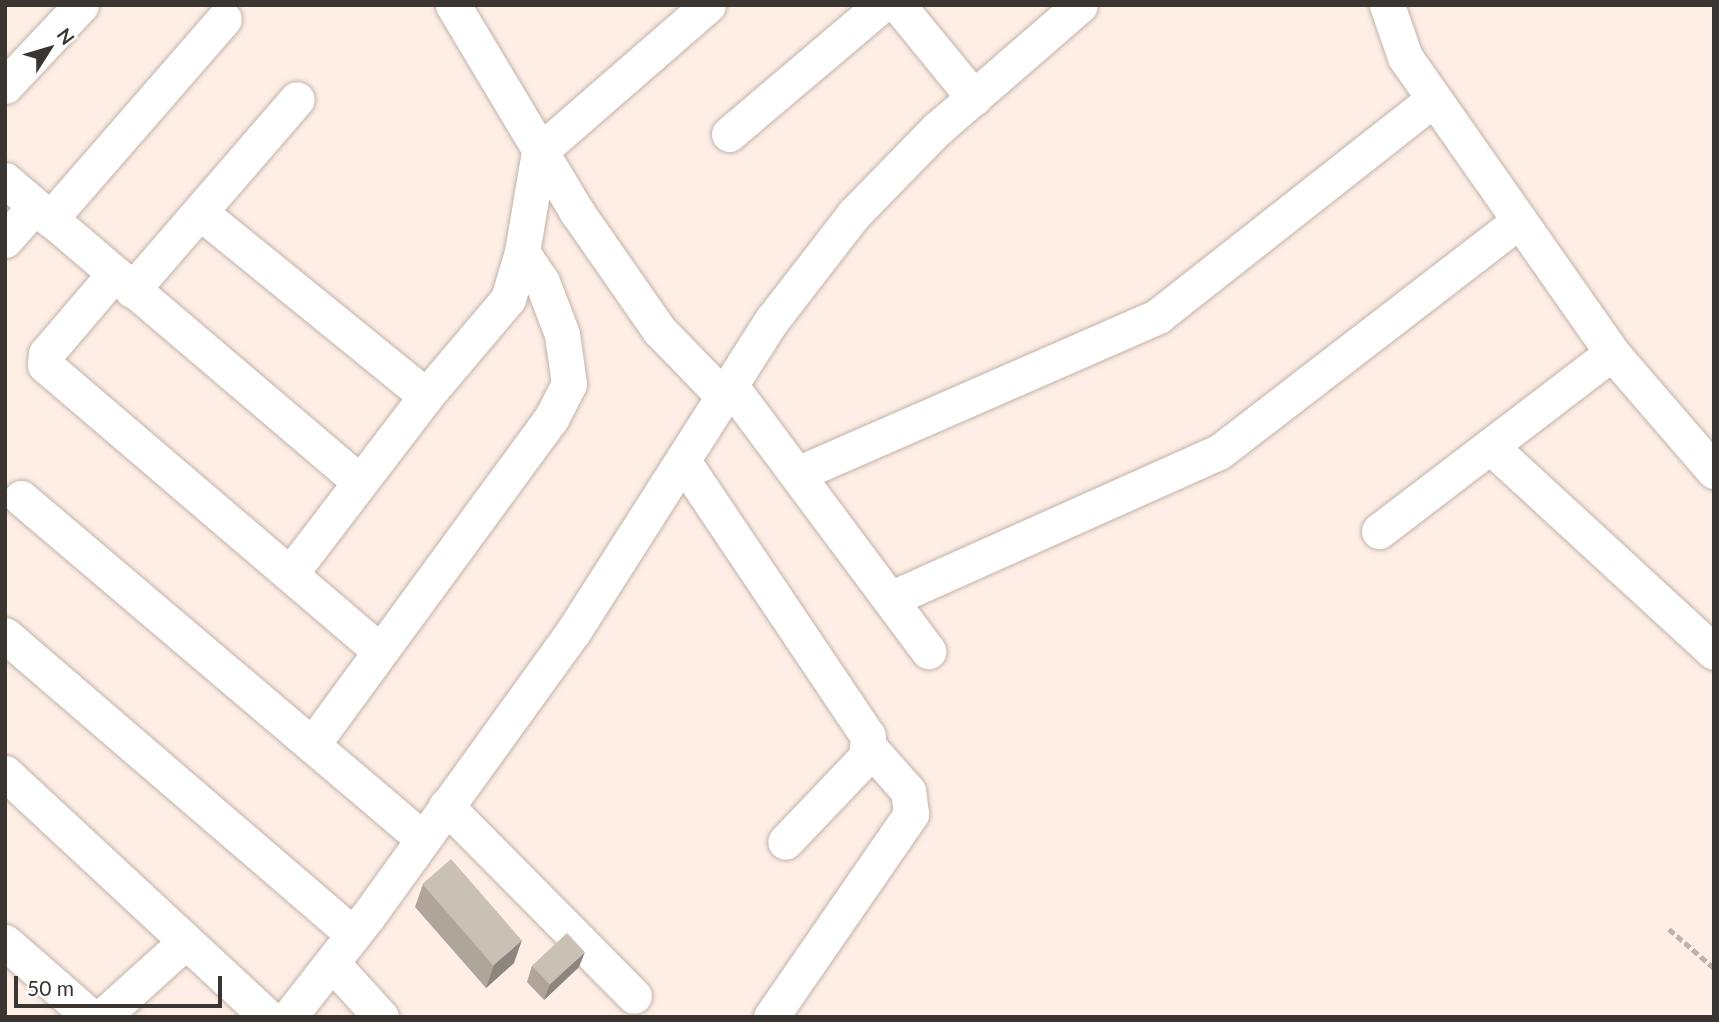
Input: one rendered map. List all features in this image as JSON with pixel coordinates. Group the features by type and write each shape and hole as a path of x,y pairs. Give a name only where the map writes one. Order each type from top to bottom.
{"street":[{"path":"5,86 81,5"},
{"path":"453,5 539,152 659,330 727,391 797,474 928,651"},
{"path":"290,574 426,397 508,299 523,252 539,152 708,5"},
{"path":"729,134 881,5"},
{"path":"898,5 974,98"},
{"path":"289,1017 332,963 573,632 727,391 854,214 974,98 1080,5"},
{"path":"1387,5 1405,57 1612,353 1714,471"},
{"path":"5,240 43,212 224,19"},
{"path":"297,99 201,213 46,354 45,365 380,651"},
{"path":"797,474 1158,316 1434,99"},
{"path":"5,180 360,482"},
{"path":"201,213 426,397"},
{"path":"890,599 1219,452 1519,220"},
{"path":"312,745 551,419 569,384 562,334 542,282 523,252"},
{"path":"1379,531 1612,353"},
{"path":"1490,446 1714,652"},
{"path":"683,461 868,736 870,748 908,791 911,814 771,1017"},
{"path":"21,498 423,839"},
{"path":"5,635 353,934"},
{"path":"785,842 870,748"},
{"path":"5,773 268,1017"},
{"path":"446,806 634,996"},
{"path":"102,1017 186,941"},
{"path":"5,942 91,1017"},
{"path":"332,963 381,1017"}],"path":[{"path":"1669,929 1714,968"}],"building":[{"path":"451,859 522,941 493,965 422,884"},
{"path":"567,933 585,952 550,985 532,966"}]}
